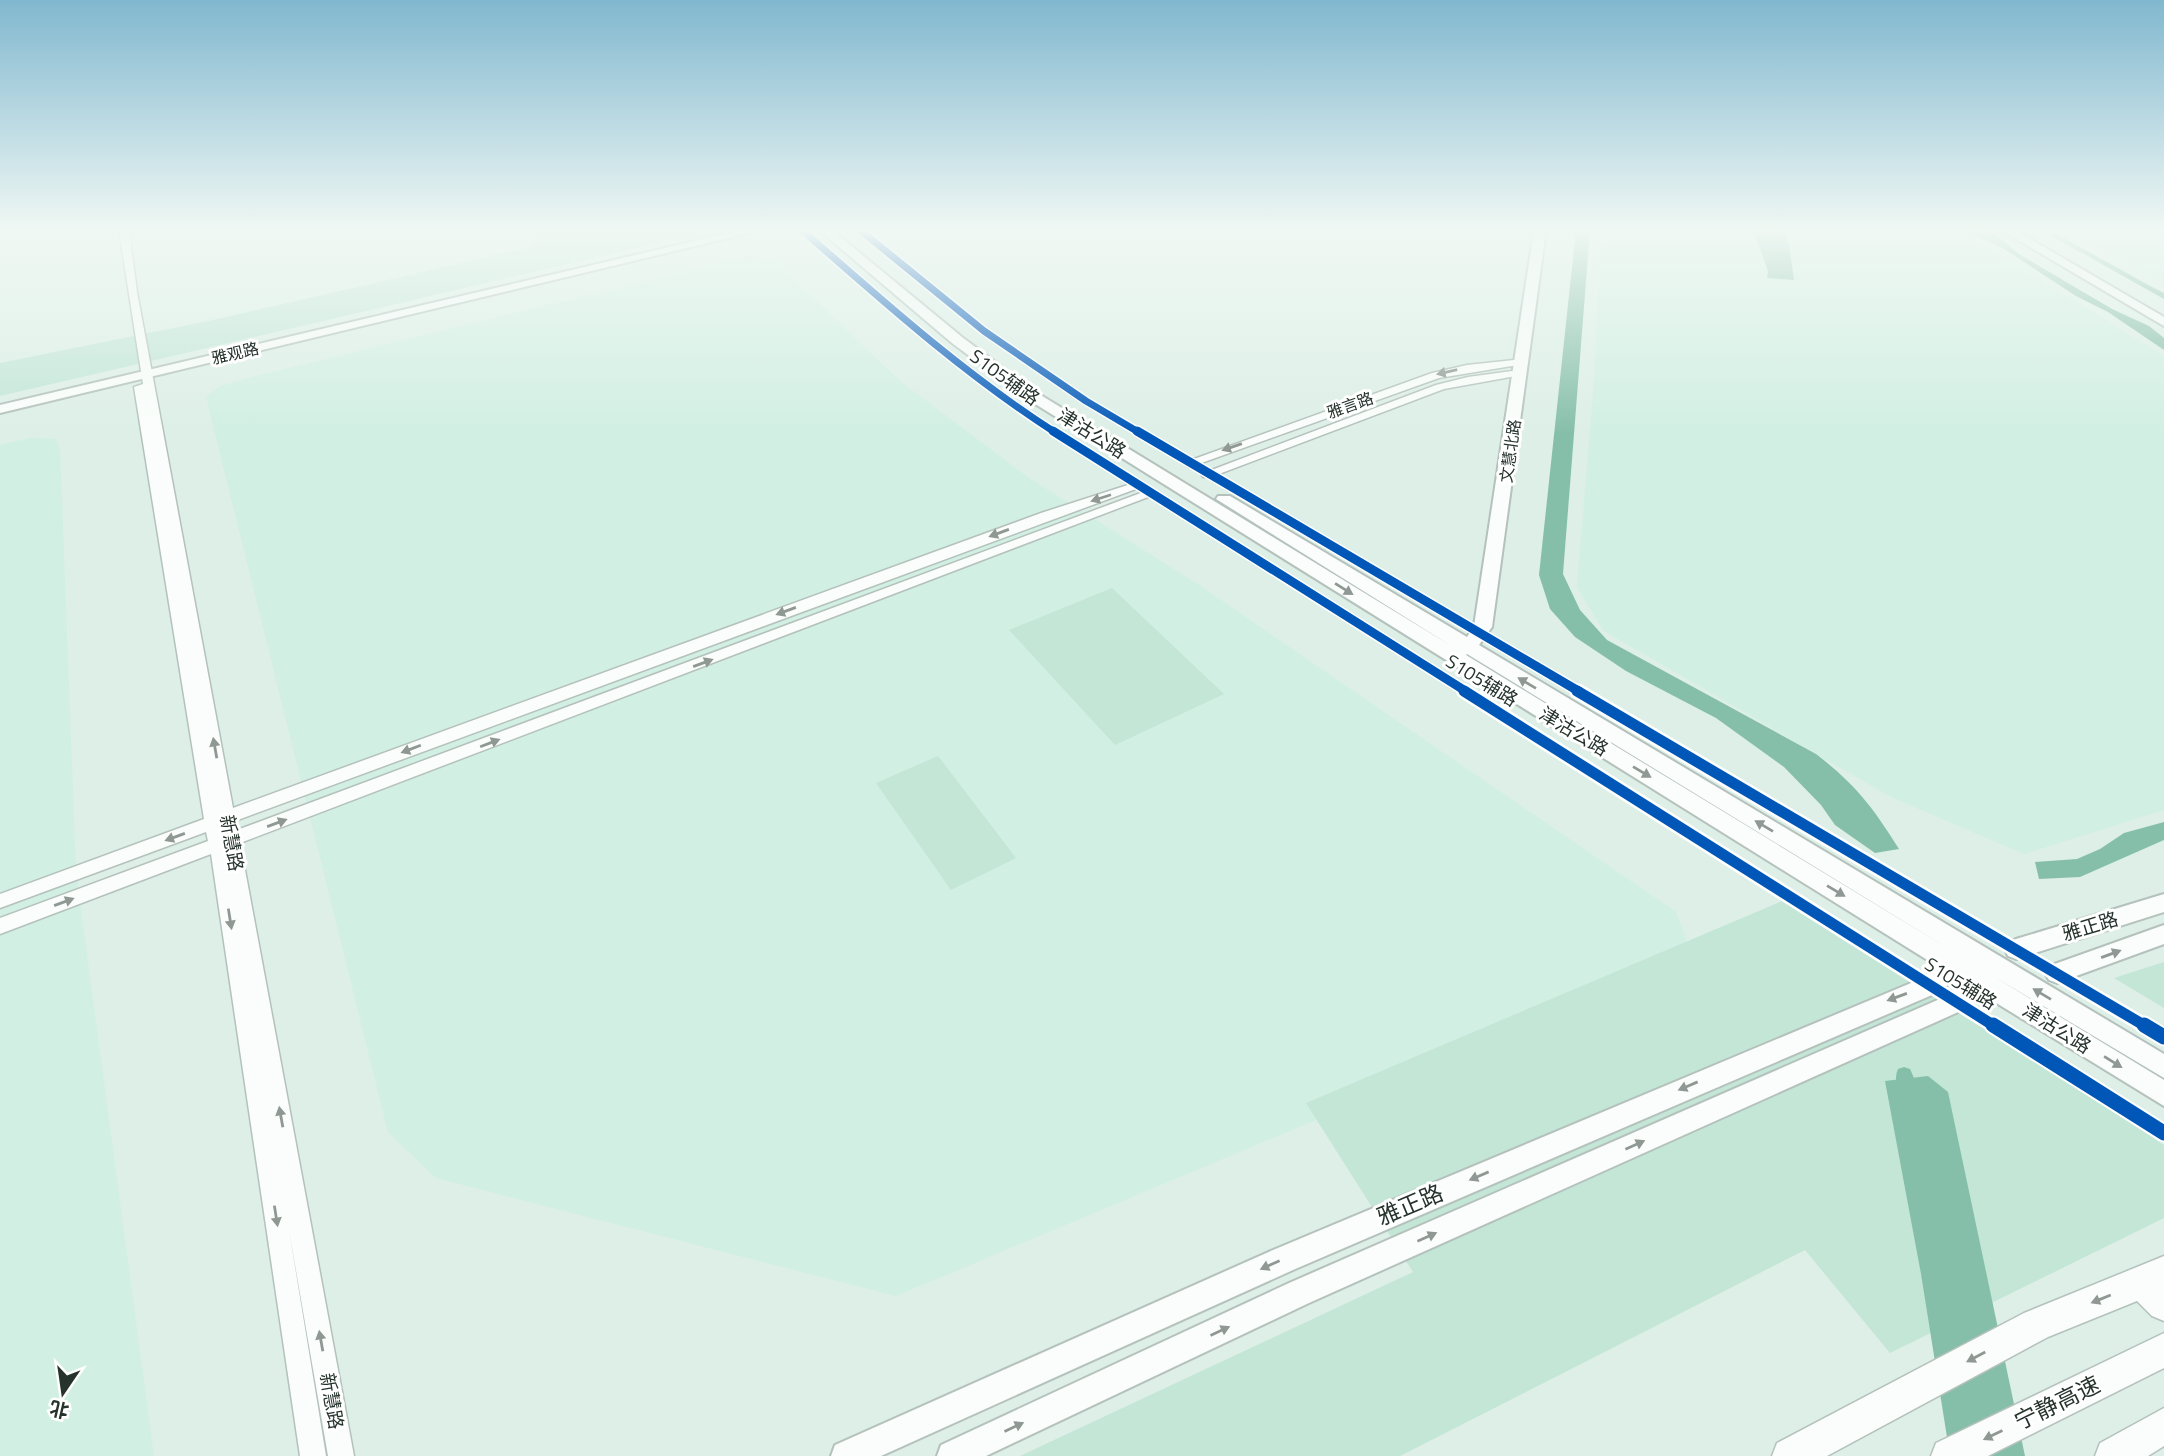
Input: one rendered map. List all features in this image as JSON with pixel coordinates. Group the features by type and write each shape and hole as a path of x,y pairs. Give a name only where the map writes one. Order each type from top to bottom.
{"highway":[{"path":"1790,1456 2036,1325 2157,1286"},
{"name":"宁静高速","path":"1949,1456 2164,1350"},
{"path":"2113,1456 2164,1426"}],"main road":[{"name":"雅观路","path":"0,407 459,298"},
{"name":"雅观路","path":"148,371 463,298"},
{"name":"津沽公路","path":"907,298 1028,394 1454,648 1973,965 2164,1094"},
{"name":"津沽公路","path":"924,298 985,348 1043,389 1454,648"},
{"name":"文慧北路","path":"1454,648 1475,620 1523,298"},
{"name":"文慧北路","path":"1454,648 1482,627 1502,508 1531,298"},
{"path":"2123,298 2164,322"},
{"path":"2133,298 2164,316"},
{"name":"雅正路","path":"2016,949 2164,903"},
{"name":"雅正路","path":"2057,973 2164,934"},
{"name":"津沽公路","path":"1973,965 2164,1067"},
{"name":"雅正路","path":"846,1456 1296,1254 1973,965"},
{"name":"雅正路","path":"952,1456 1299,1293 1957,1002 1973,965"}],"street":[{"name":"新慧路","path":"127,298 148,371"},
{"name":"新慧路","path":"136,298 221,821 341,1456"},
{"name":"雅言路","path":"1189,463 1436,375 1513,369"},
{"name":"雅言路","path":"1207,474 1440,387 1513,369"},
{"path":"0,901 835,593 1138,486"},
{"path":"0,926 1150,494"},
{"path":"1064,510 1080,522"},
{"path":"835,593 847,610"},
{"path":"557,695 564,715"},
{"path":"326,781 330,803"},
{"name":"新慧路","path":"225,842 313,1456"}],"shaded area":[{"path":"309,298 422,298 0,396 0,363"},
{"path":"577,298 813,298 900,381 1029,478 1196,583 1676,912 1689,948 1671,971 896,1296 436,1178 388,1132 206,397 220,386"},
{"path":"1569,298 1585,298 1563,574 1580,610 1607,640 1816,754 1862,797 1899,849 1875,853 1835,825 1821,805 1784,767 1716,718 1626,671 1575,637 1550,609 1539,575"},
{"path":"1598,298 2070,298 2164,356 2164,810 2024,854 1891,797 1604,631 1577,587"},
{"path":"2080,298 2093,298 2149,326 2164,338 2164,350 2108,312"},
{"path":"30,438 56,439 60,450 76,873 154,1456 0,1456 0,445"},
{"path":"1112,588 1224,694 1115,745 1009,630"},
{"path":"938,756 1016,858 951,890 876,783"},
{"path":"2164,822 2164,840 2080,877 2039,879 2035,862 2077,859 2100,849 2124,833"},
{"path":"1787,899 2164,1145 2164,1218 1890,1353 1805,1250 1400,1456 1020,1456 1413,1272 1306,1103"},
{"path":"2164,962 2164,1008 2114,978"},
{"path":"1928,1076 1948,1092 2025,1456 1950,1456 1921,1274 1885,1081"}],"waterway":[{"path":"1904,1075 1909,1098"}],"cycle path":[{"name":"S105辅路","path":"880,298 935,346 1006,401 2164,1133"},
{"name":"S105辅路","path":"943,298 984,331 1086,401 2164,1037"}]}
